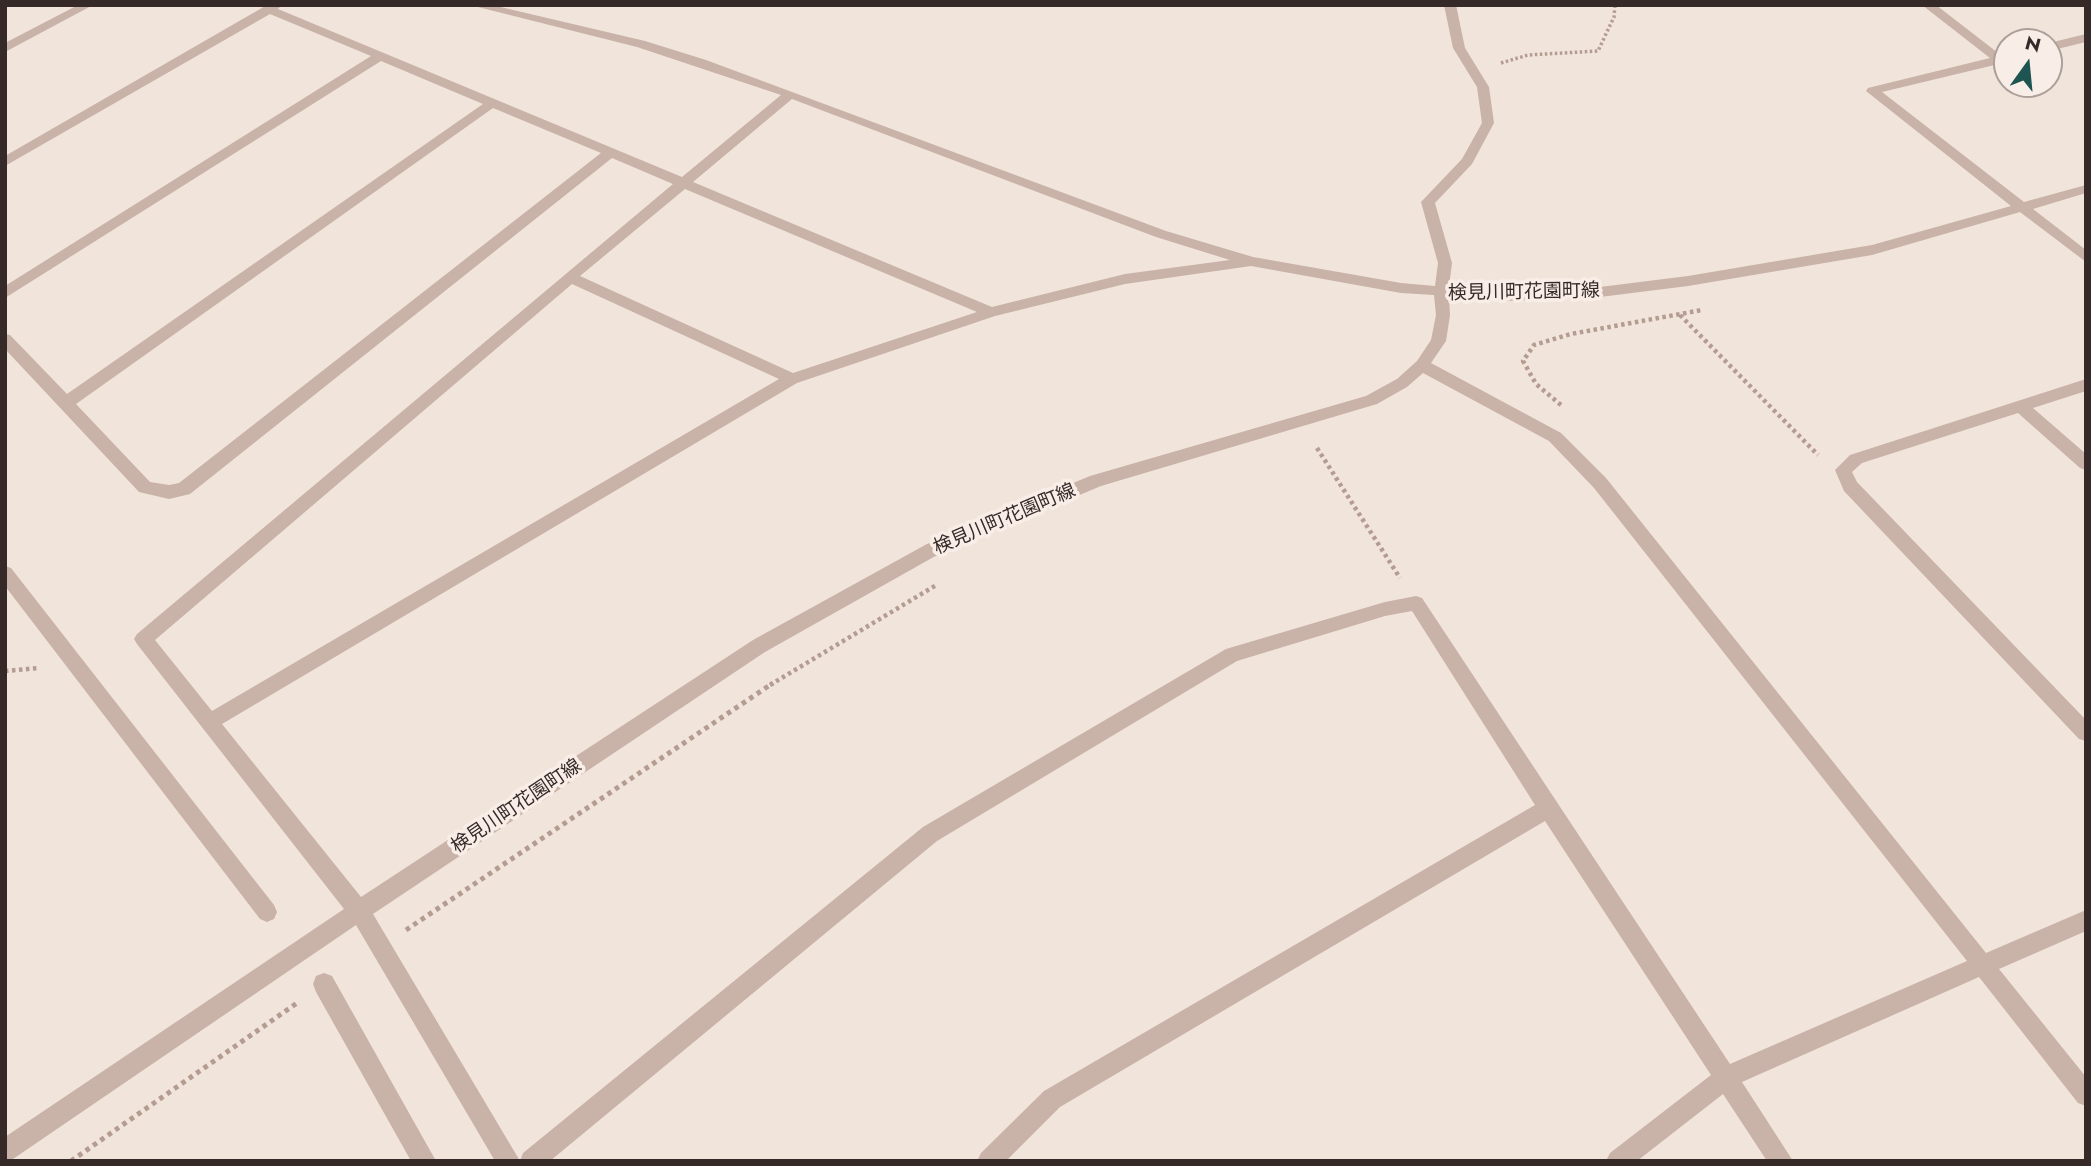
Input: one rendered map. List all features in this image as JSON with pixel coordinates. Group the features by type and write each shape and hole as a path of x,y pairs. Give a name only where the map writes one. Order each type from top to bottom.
{"street":[{"path":"5,48 87,5"},
{"path":"476,5 641,44 790,94 1161,234 1252,262 1341,279 1441,292 1445,264 1428,202 1466,161 1488,123 1483,87 1459,48 1450,5"},
{"path":"1928,5 1993,52"},
{"path":"5,162 272,7 380,56 991,312"},
{"path":"2063,44 2086,38"},
{"path":"5,293 380,56"},
{"path":"1993,61 1872,91 2086,257"},
{"path":"508,1161 359,911 143,639 790,94"},
{"path":"66,403 492,103"},
{"path":"5,339 145,487 169,492 184,489 610,153"},
{"name":"検見川町花園町線","path":"5,1151 359,911 759,646 933,549 1096,481 1371,400 1402,383 1422,365 1438,341 1443,315 1441,292 1508,296 1600,292 1688,281 1872,250 2086,189"},
{"path":"208,723 792,379 991,312 1125,279 1252,262"},
{"path":"570,277 792,379"},
{"path":"1422,365 1555,437 1600,484 2086,1096"},
{"path":"2086,384 1856,459 1843,470 1850,486 2086,733"},
{"path":"2021,407 2086,464"},
{"path":"5,573 267,912"},
{"path":"531,1161 930,834 1232,654 1385,609 1416,603 1781,1161"},
{"path":"989,1161 1052,1099 1548,808"},
{"path":"1618,1161 1727,1077 2086,920"},
{"path":"324,984 424,1161"}],"path":[{"path":"1474,72 1528,55 1598,51 1614,18 1615,5"},
{"path":"1562,406 1536,384 1523,361 1534,345 1571,334 1707,309"},
{"path":"1680,315 1818,456 1843,470"},
{"path":"1317,448 1416,603"},
{"path":"379,946 420,922 756,693 941,583"},
{"path":"71,1161 324,984"}]}
